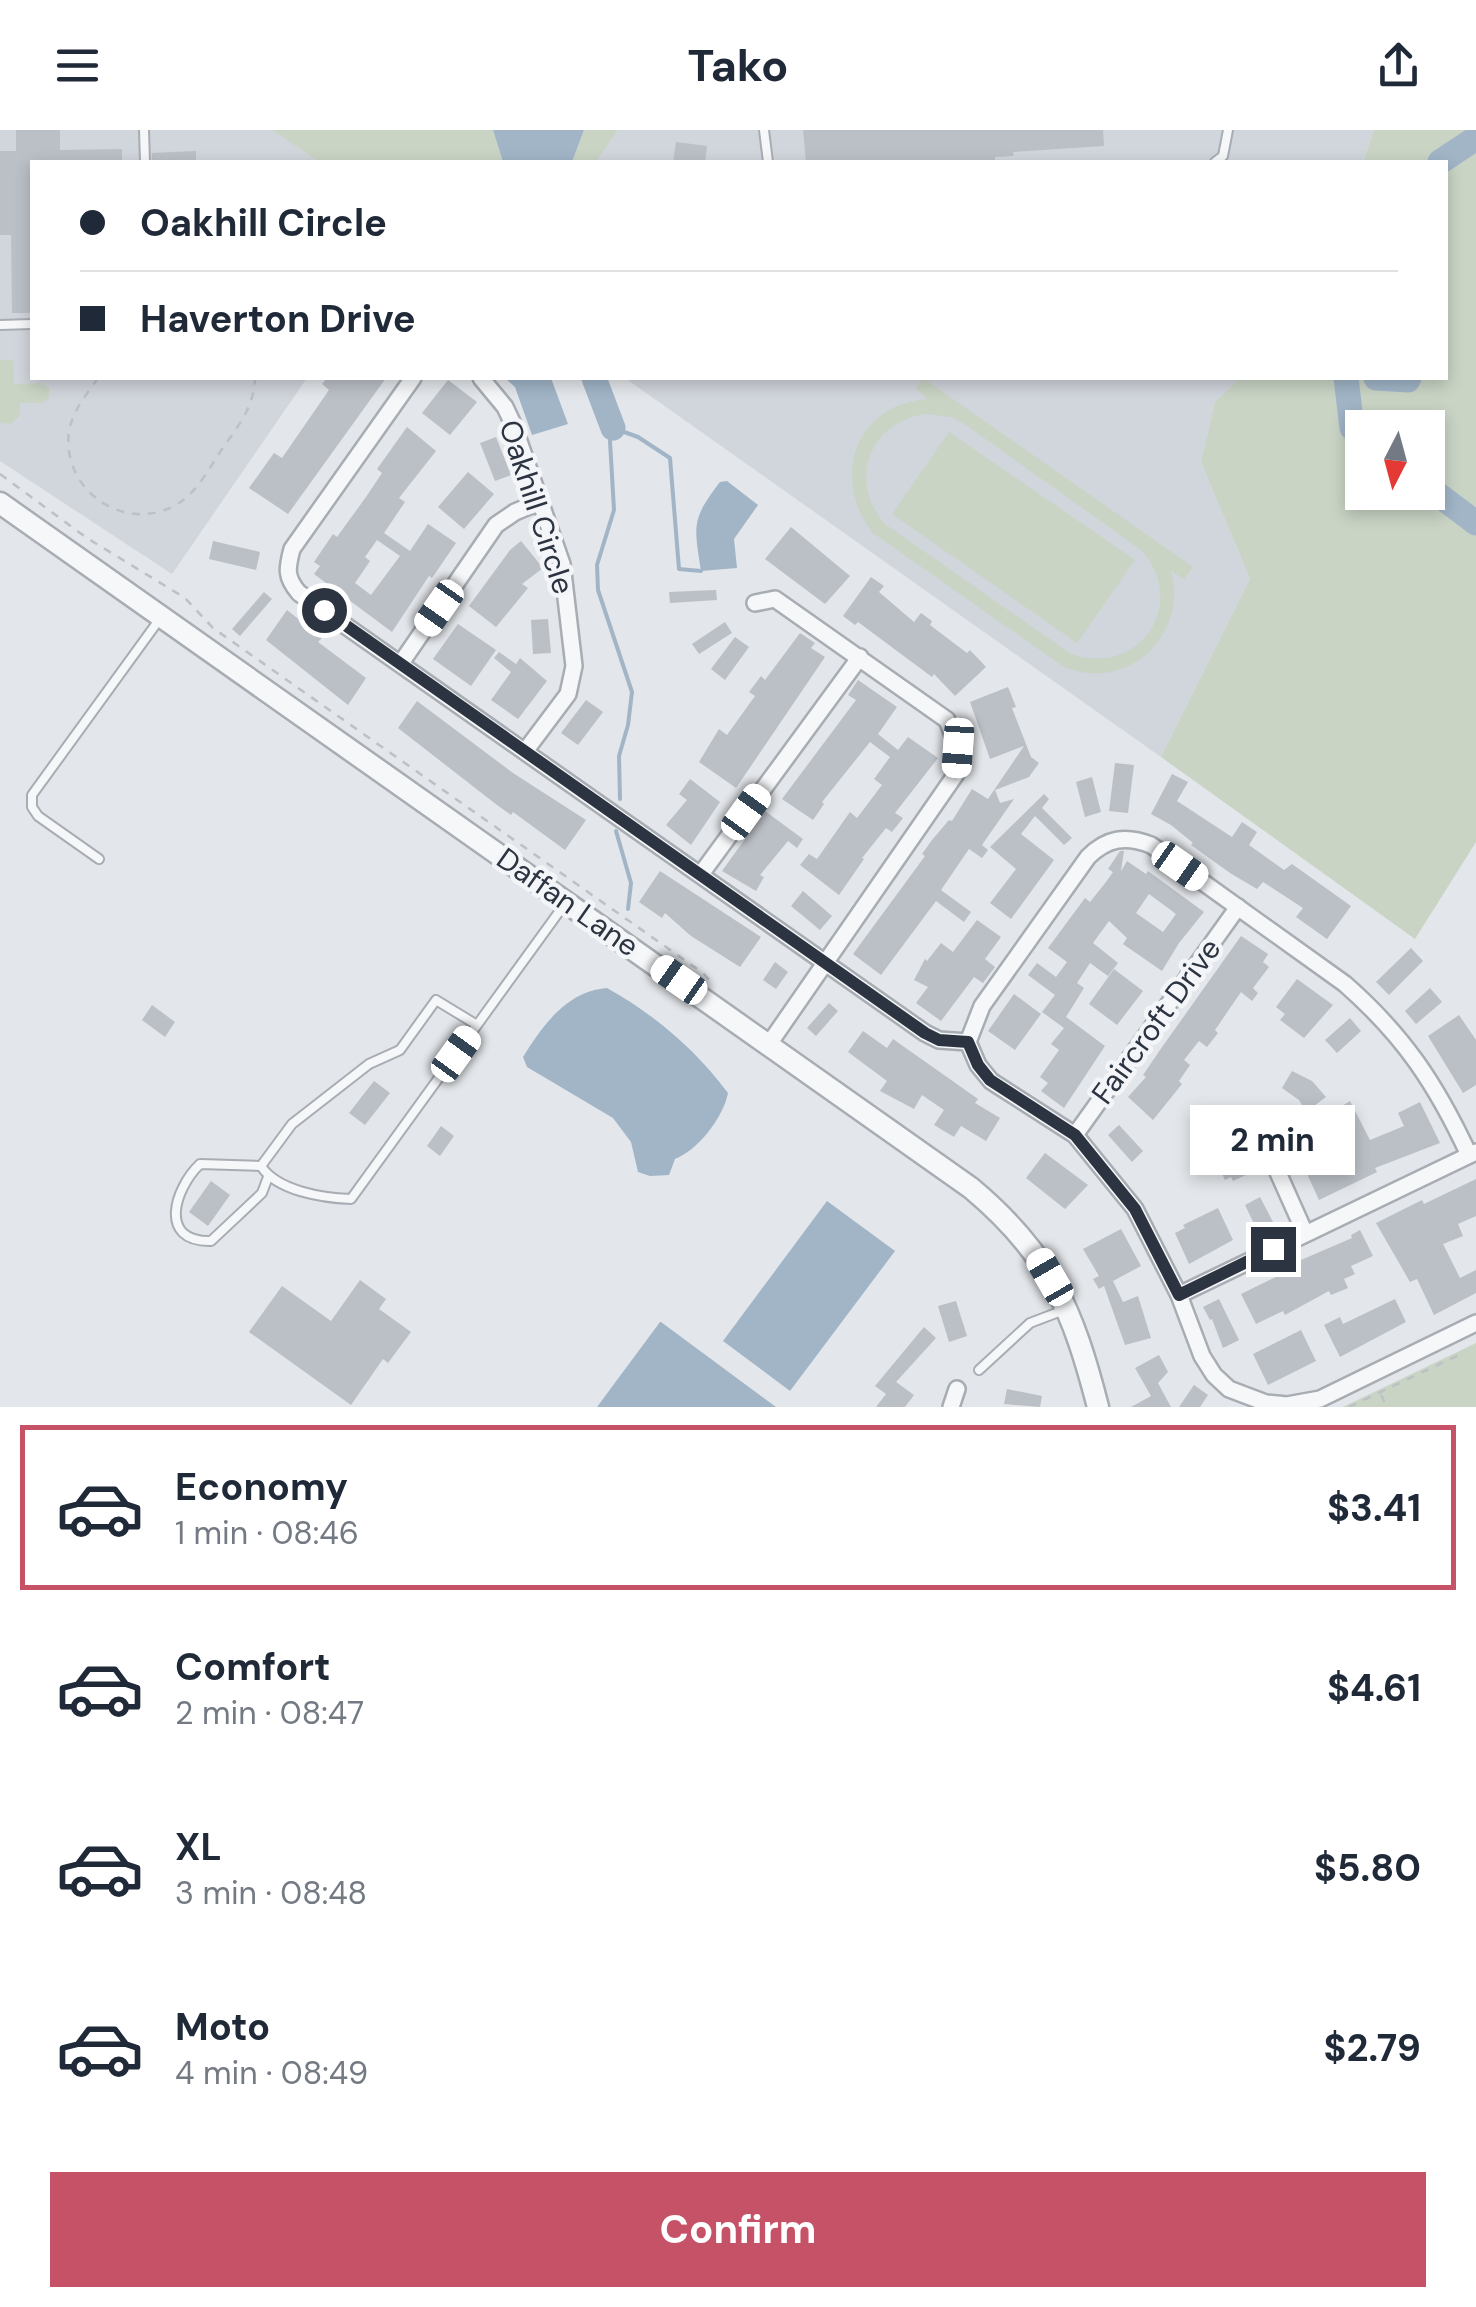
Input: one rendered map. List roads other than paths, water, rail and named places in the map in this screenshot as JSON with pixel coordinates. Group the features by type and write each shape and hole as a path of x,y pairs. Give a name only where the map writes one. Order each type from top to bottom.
{"street":[{"path":"412,380 292,549 286,568 289,582 298,593 925,1033 939,1040 968,1042"},
{"name":"Oakhill Circle","path":"483,380 505,408 566,584 574,666 568,694 526,750"},
{"path":"401,663 496,525 538,502"},
{"name":"Daffan Lane","path":"0,503 972,1188 1032,1246 1068,1308 1098,1407"},
{"path":"755,604 776,600 860,657 948,720 958,748 956,774 770,1044"},
{"path":"700,874 860,657"},
{"path":"1179,1295 1472,1154 1443,1099 1374,1010 1345,984 1151,845 1122,838 1108,841 1088,857 977,1016 968,1042 978,1065 990,1080 1075,1135 1135,1209 1179,1295 1202,1356 1229,1389 1266,1403 1321,1403 1476,1322"},
{"name":"Faircroft Drive","path":"1075,1135 1238,907"},
{"path":"1270,1124 1272,1159 1304,1233"},
{"path":"951,1407 956,1389"}],"lane":[{"path":"144,130 145,160"},
{"path":"764,130 768,160"},
{"path":"1218,160 1223,156 1228,130"},
{"path":"0,325 30,324"},
{"path":"99,859 38,816 32,807 32,795 162,616"},
{"path":"261,1166 268,1177 331,1198 351,1199 567,902"},
{"path":"261,1166 292,1124 369,1064 400,1050 436,1000 477,1025"},
{"path":"261,1166 200,1164 185,1179 174,1208 183,1232 197,1241 211,1241 262,1193 268,1177"},
{"path":"979,1370 1030,1324 1068,1308"}],"water":[{"path":"493,130 584,130 573,160 502,160"},
{"path":"507,380 552,380 568,424 532,435 515,387"},
{"path":"727,481 758,505 734,539 737,568 701,571 696,533 699,515 720,482"},
{"path":"607,988 673,1034 728,1093 715,1122 701,1141 675,1159 669,1175 638,1172 631,1142 613,1118 527,1067 523,1057 548,1022 568,1003"},
{"path":"827,1201 895,1251 790,1391 723,1341"},
{"path":"661,1322 776,1407 597,1407"}],"waterway":[{"path":"1443,160 1476,138"},
{"path":"595,380 613,428"},
{"path":"1346,380 1350,410"},
{"path":"620,799 619,756 632,692 598,590 597,565 614,510 610,441 613,428 638,437 670,458 679,569 701,571"},
{"path":"1445,500 1476,523"},
{"path":"616,831 631,883 628,909"}]}
